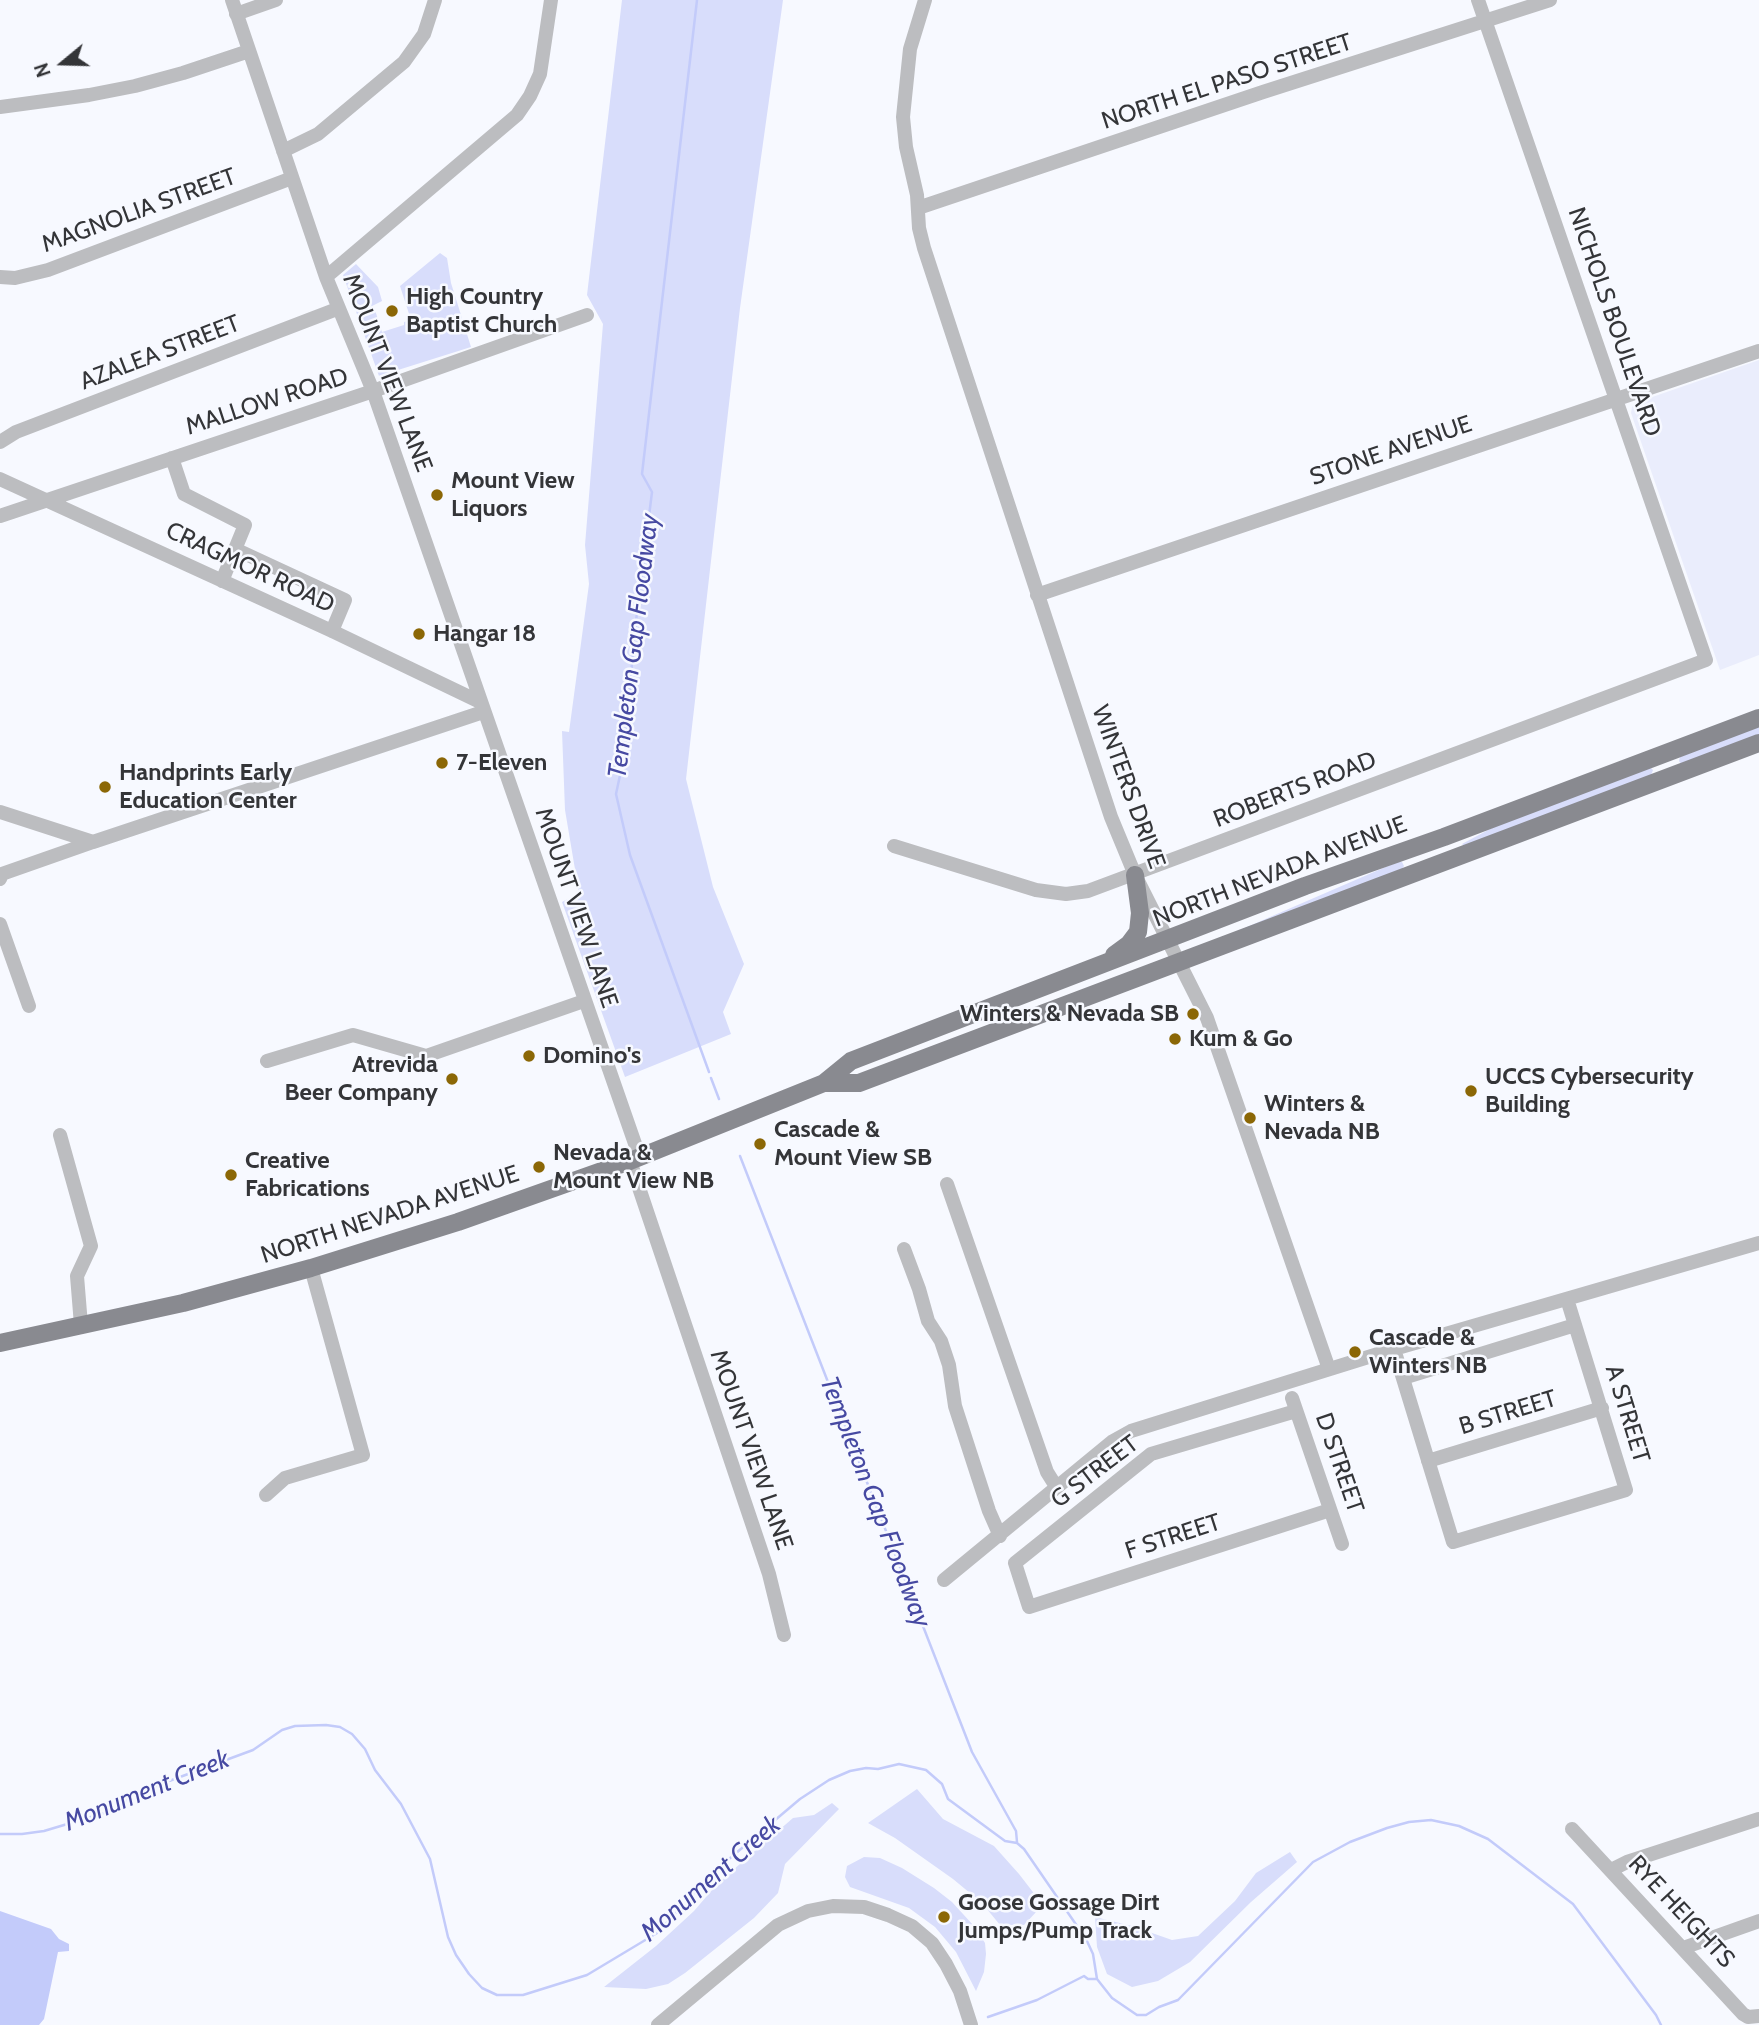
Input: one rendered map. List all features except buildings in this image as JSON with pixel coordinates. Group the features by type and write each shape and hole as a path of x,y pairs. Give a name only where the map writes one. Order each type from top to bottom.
{"main road":[{"name":"NORTH NEVADA AVENUE","path":"0,1343 183,1303 312,1268 458,1222 635,1159 824,1083 850,1061 1305,886 1444,838 1759,718"},
{"name":"NORTH NEVADA AVENUE","path":"824,1083 859,1083 1759,743"},
{"path":"1088,971 1121,951 1138,932 1140,913 1135,875"}],"street":[{"path":"234,7 276,0"},
{"path":"283,151 318,134 404,62 424,34 435,0"},
{"path":"326,277 517,115 540,74 551,0"},
{"name":"WINTERS DRIVE","path":"925,0 910,49 904,94 906,147 923,248 1111,817 1135,875 1196,991 1217,1043 1329,1369"},
{"name":"NICHOLS BOULEVARD","path":"1478,0 1706,660"},
{"name":"NORTH EL PASO STREET","path":"918,208 1275,88 1550,0"},
{"name":"MOUNT VIEW LANE","path":"234,7 337,309 373,391 584,1001 769,1574 784,1635"},
{"path":"0,107 135,86 249,51"},
{"name":"MAGNOLIA STREET","path":"0,276 15,278 48,270 292,178"},
{"name":"AZALEA STREET","path":"0,442 16,432 337,309"},
{"name":"MALLOW ROAD","path":"0,516 373,391 586,315"},
{"name":"STONE AVENUE","path":"1037,595 1759,351"},
{"path":"173,458 184,494 245,525 222,580"},
{"name":"CRAGMOR ROAD","path":"0,479 332,631 482,707"},
{"path":"235,549 345,600 332,631"},
{"name":"ROBERTS ROAD","path":"894,846 1036,890 1066,894 1088,891 1706,660"},
{"path":"0,879 2,874 482,707"},
{"path":"1660,755 1669,776"},
{"path":"0,812 93,842"},
{"path":"1444,838 1452,859"},
{"path":"0,924 29,1006"},
{"path":"267,1061 353,1035 426,1056 584,1001"},
{"path":"60,1135 91,1246 77,1276 81,1325"},
{"path":"947,1184 1046,1472 1056,1488"},
{"path":"944,1580 1114,1441 1131,1431 1291,1396 1329,1369 1567,1299 1758,1247"},
{"path":"904,1250 928,1321 941,1341 949,1365 955,1406 989,1511 1000,1536"},
{"path":"266,1495 285,1478 363,1455 312,1268"},
{"name":"A STREET","path":"1429,1461 1453,1542 1626,1490 1567,1299"},
{"path":"1403,1378 1576,1325"},
{"path":"1394,1349 1429,1461"},
{"name":"D STREET","path":"1291,1396 1342,1544"},
{"name":"G STREET","path":"1030,1607 1015,1563 1151,1454 1291,1396"},
{"name":"B STREET","path":"1429,1461 1602,1408"},
{"name":"F STREET","path":"1030,1607 1331,1510"},
{"path":"1611,1870 1627,1862 1759,1819"},
{"name":"RYE HEIGHTS","path":"1572,1829 1742,2014 1748,2017 1759,2016"},
{"path":"658,2025 778,1925 807,1911 833,1906 864,1907 888,1915 912,1926 932,1943 947,1964 960,1991 971,2025"},
{"path":"1683,1948 1759,1921"}],"shaded area":[{"path":"622,0 783,0 740,308 686,779 713,887 744,964 723,1012 731,1034 625,1077 562,902 579,893 565,810 562,731 569,732 589,584 585,545 603,324 587,295"},
{"path":"440,253 447,258 451,283 471,347 379,376 343,275 356,264 378,287 382,301 370,307 375,310 382,332 411,320 400,286"},
{"path":"1759,360 1759,655 1720,670 1631,413 1635,403"},
{"path":"1759,723 1759,736 1682,765 1679,761 1680,757"},
{"path":"1650,767 1653,770 1651,775 1464,846 1462,844 1516,815"},
{"path":"1402,862 1404,866 1398,874 1233,933"},
{"path":"917,1789 943,1819 994,1846 1019,1874 1036,1896 1038,1910 1024,1925 1000,1925 982,1903 953,1879 895,1838 868,1823"},
{"path":"832,1803 839,1809 785,1864 778,1893 754,1918 668,1984 646,1989 604,1987 656,1946 694,1911 718,1883 793,1818 814,1815"},
{"path":"1290,1852 1297,1862 1251,1902 1190,1962 1158,1981 1132,1987 1107,1974 1097,1947 1095,1917 1172,1940 1198,1936 1235,1901 1256,1873"},
{"name":"Goose Gossage Dirt Jumps/Pump Track","path":"864,1857 880,1858 934,1888 952,1902 974,1926 985,1943 986,1954 984,1972 976,1991 956,1952 935,1927 909,1908 850,1887 845,1877 847,1866"},
{"path":"0,1911 51,1929 59,1939 69,1944 69,1951 58,1952 44,2019 39,2025 0,2025"}],"waterway":[{"name":"Templeton Gap Floodway","path":"697,0 642,474 652,492 634,637 625,752 616,794 630,855 709,1072"},
{"name":"Templeton Gap Floodway","path":"711,1078 719,1099"},
{"name":"Templeton Gap Floodway","path":"740,1156 972,1752 1016,1831 1017,1842"},
{"name":"Monument Creek","path":"0,1834 44,1831 114,1810 134,1794 253,1750 282,1730 295,1726 340,1727 352,1734 365,1749 375,1770 401,1804 430,1859 448,1937 456,1955 482,1988 497,1995 523,1995 587,1975 657,1933 716,1870 800,1799 829,1780 850,1771 899,1764 926,1770 942,1784 948,1799 1005,1841 1017,1843 1024,1849 1086,1939 1093,1954 1097,1979 1112,1998 1137,2015 1146,2015 1178,2000 1313,1862 1350,1842 1387,1828 1431,1820 1459,1826 1488,1839 1573,1904 1661,2025"},
{"path":"988,2017 1037,2000 1084,1976 1097,1979"}],"place":[{"name":"High Country Baptist Church","path":"392,311"},
{"name":"Mount View Liquors","path":"437,495"},
{"name":"Hangar 18","path":"419,634"},
{"name":"7-Eleven","path":"442,763"},
{"name":"Handprints Early Education Center","path":"105,787"},
{"name":"Winters & Nevada SB","path":"1193,1014"},
{"name":"Kum & Go","path":"1175,1039"},
{"name":"Domino's","path":"529,1056"},
{"name":"Atrevida Beer Company","path":"452,1079"},
{"name":"UCCS Cybersecurity Building","path":"1471,1091"},
{"name":"Winters & Nevada NB","path":"1250,1118"},
{"name":"Cascade & Mount View SB","path":"760,1144"},
{"name":"Nevada & Mount View NB","path":"539,1167"},
{"name":"Creative Fabrications","path":"231,1175"},
{"name":"Cascade & Winters NB","path":"1355,1352"},
{"name":"Goose Gossage Dirt Jumps/Pump Track","path":"944,1917"}]}
